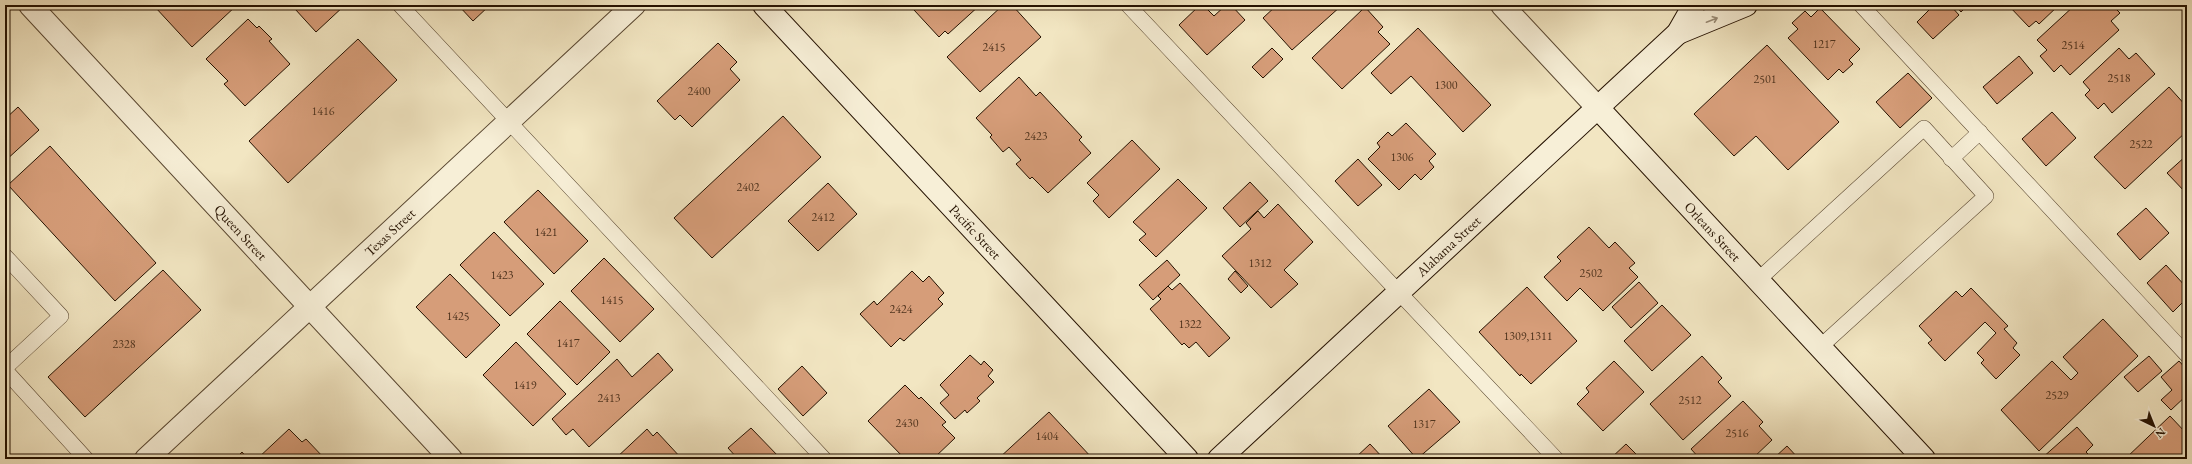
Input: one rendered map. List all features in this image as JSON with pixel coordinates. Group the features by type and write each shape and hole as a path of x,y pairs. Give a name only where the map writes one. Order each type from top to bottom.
{"street":[{"name":"Queen Street","path":"30,5 451,459"},
{"name":"Texas Street","path":"146,459 634,5"},
{"name":"Pacific Street","path":"764,5 1187,459"},
{"name":"Orleans Street","path":"1502,5 1924,459"},
{"name":"Alabama Street","path":"1219,459 1678,33 1694,5"},
{"name":"Alabama Street","path":"1678,33 1746,5"}],"lane":[{"path":"400,5 824,459"},
{"path":"1128,5 1556,459"},
{"path":"1861,5 2187,355"},
{"path":"1758,280 1924,128 1986,196 1820,347"},
{"path":"1951,158 1980,132"},
{"path":"5,256 61,316 5,369 86,459"}],"building":[{"path":"157,5 237,5 192,47 155,7"},
{"path":"299,5 345,5 316,32 295,9"},
{"path":"458,5 490,5 473,21"},
{"path":"920,5 980,5 948,34 945,31 939,37 914,10"},
{"path":"1003,5 1012,5 1041,37 980,92 947,57"},
{"path":"1200,5 1203,5 1214,16 1226,5 1231,5 1245,20 1207,55 1179,25"},
{"path":"1277,5 1341,6 1292,50 1263,18"},
{"path":"1934,5 1950,5 1959,15 1933,39 1917,22"},
{"path":"1955,5 1968,5 1961,12"},
{"path":"2008,5 2059,5 2039,24 2036,21 2029,27"},
{"path":"2075,5 2112,5 2120,13 2111,21 2119,30 2070,75 2061,65 2054,72 2040,56 2047,50 2037,40"},
{"path":"1365,7 1383,27 1378,32 1390,44 1342,89 1312,58"},
{"path":"1820,8 1860,49 1849,60 1853,64 1843,73 1839,69 1828,80 1788,38 1798,29 1792,23 1805,11 1811,17"},
{"path":"248,19 257,28 259,26 272,39 269,41 290,64 245,106 224,84 228,81 206,59"},
{"path":"1418,28 1491,105 1463,132 1411,76 1391,94 1371,73"},
{"path":"358,39 397,80 288,183 249,141"},
{"path":"718,43 737,62 730,69 740,80 692,127 680,115 675,120 657,101"},
{"path":"1767,45 1839,122 1788,170 1756,136 1734,156 1694,114"},
{"path":"1272,48 1283,59 1263,78 1252,67"},
{"path":"2119,48 2129,59 2136,53 2155,74 2112,113 2104,103 2098,109 2085,95 2090,90 2083,82"},
{"path":"2019,56 2033,73 1997,104 1983,87"},
{"path":"1908,73 1932,98 1900,128 1876,102"},
{"path":"1019,77 1036,96 1040,92 1082,137 1079,140 1091,153 1048,193 1032,177 1030,179 1016,164 1021,160 1009,147 1003,152 990,137 992,135 976,118"},
{"path":"2169,87 2187,107 2187,131 2125,189 2094,157"},
{"path":"18,107 39,130 5,161 5,119"},
{"path":"2052,112 2076,138 2046,166 2022,139"},
{"path":"783,116 821,157 712,258 674,218"},
{"path":"1406,123 1436,154 1429,161 1434,167 1421,180 1415,174 1399,190 1368,159 1380,147 1377,143 1388,132 1392,136"},
{"path":"1132,140 1160,169 1109,218 1093,201 1099,195 1087,183"},
{"path":"50,146 156,263 115,301 8,185"},
{"path":"2187,155 2187,194 2167,173"},
{"path":"1358,159 1382,185 1358,206 1335,181"},
{"path":"1178,179 1207,208 1156,257 1139,240 1146,234 1133,222"},
{"path":"1250,182 1268,201 1240,227 1223,208"},
{"path":"828,183 857,214 818,251 788,221"},
{"path":"538,190 588,241 554,274 504,222"},
{"path":"1278,204 1313,242 1284,270 1298,284 1271,308 1222,256 1251,229 1246,223 1258,211 1264,218"},
{"path":"2146,208 2169,233 2140,260 2117,234"},
{"path":"1589,227 1609,248 1615,242 1635,263 1629,268 1638,277 1603,311 1580,288 1567,301 1544,277 1561,261 1557,257"},
{"path":"494,232 544,284 510,316 460,265"},
{"path":"604,258 654,309 620,342 571,291"},
{"path":"1167,260 1180,275 1153,300 1139,285"},
{"path":"2166,265 2187,288 2187,298 2173,312 2147,283"},
{"path":"163,270 201,310 85,417 48,377"},
{"path":"912,271 923,282 929,276 944,293 938,299 943,304 904,341 900,338 891,347 860,314 874,301 877,305"},
{"path":"1235,271 1248,286 1241,293 1228,279"},
{"path":"450,274 500,325 466,358 416,307"},
{"path":"1639,282 1658,303 1631,328 1612,307"},
{"path":"1180,283 1230,338 1209,357 1196,342 1189,348 1184,343 1182,345 1150,309 1161,299 1158,296 1168,286 1172,290"},
{"path":"1527,287 1577,341 1531,384 1521,374 1520,376 1479,332"},
{"path":"1971,288 2008,326 2004,329 2017,343 2013,348 2020,355 1996,379 1981,363 1984,360 1977,353 1996,333 1985,322 1945,361 1928,343 1932,340 1919,326 1956,291 1962,297"},
{"path":"560,301 610,352 577,385 527,334"},
{"path":"1662,305 1691,335 1652,371 1624,341"},
{"path":"2103,319 2138,356 2039,451 2001,410 2052,361 2071,380 2078,373 2063,357"},
{"path":"516,342 566,394 533,426 483,375"},
{"path":"658,353 673,370 589,447 573,429 566,435 552,419 617,359 632,377"},
{"path":"970,355 981,365 984,361 993,370 988,376 994,382 977,398 980,401 967,413 965,410 955,419 940,403 949,395 940,385"},
{"path":"1702,356 1722,378 1718,382 1731,396 1683,440 1650,404"},
{"path":"2149,356 2162,371 2138,392 2124,377"},
{"path":"1614,361 1644,392 1603,431 1577,404 1589,392 1586,388"},
{"path":"2179,361 2187,370 2187,395 2171,410 2161,400 2172,390 2161,377"},
{"path":"802,366 827,393 803,416 778,389"},
{"path":"905,385 919,399 921,397 946,422 942,425 955,438 933,459 905,459 868,421"},
{"path":"1429,389 1460,422 1417,459 1388,426"},
{"path":"1743,401 1763,422 1759,426 1772,440 1752,459 1700,459 1691,449"},
{"path":"1049,412 1093,459 998,459"},
{"path":"2170,416 2187,434 2187,458 2125,459"},
{"path":"2077,427 2093,445 2086,452 2093,459 2042,458"},
{"path":"751,428 779,457 777,459 738,459 728,448"},
{"path":"289,429 302,442 306,439 325,459 257,459"},
{"path":"647,429 653,436 657,432 682,459 615,459"},
{"path":"1370,444 1384,459 1354,459"},
{"path":"1626,444 1641,459 1610,459"},
{"path":"1787,446 1799,459 1773,459"},
{"path":"242,452 248,459 235,459"}]}
